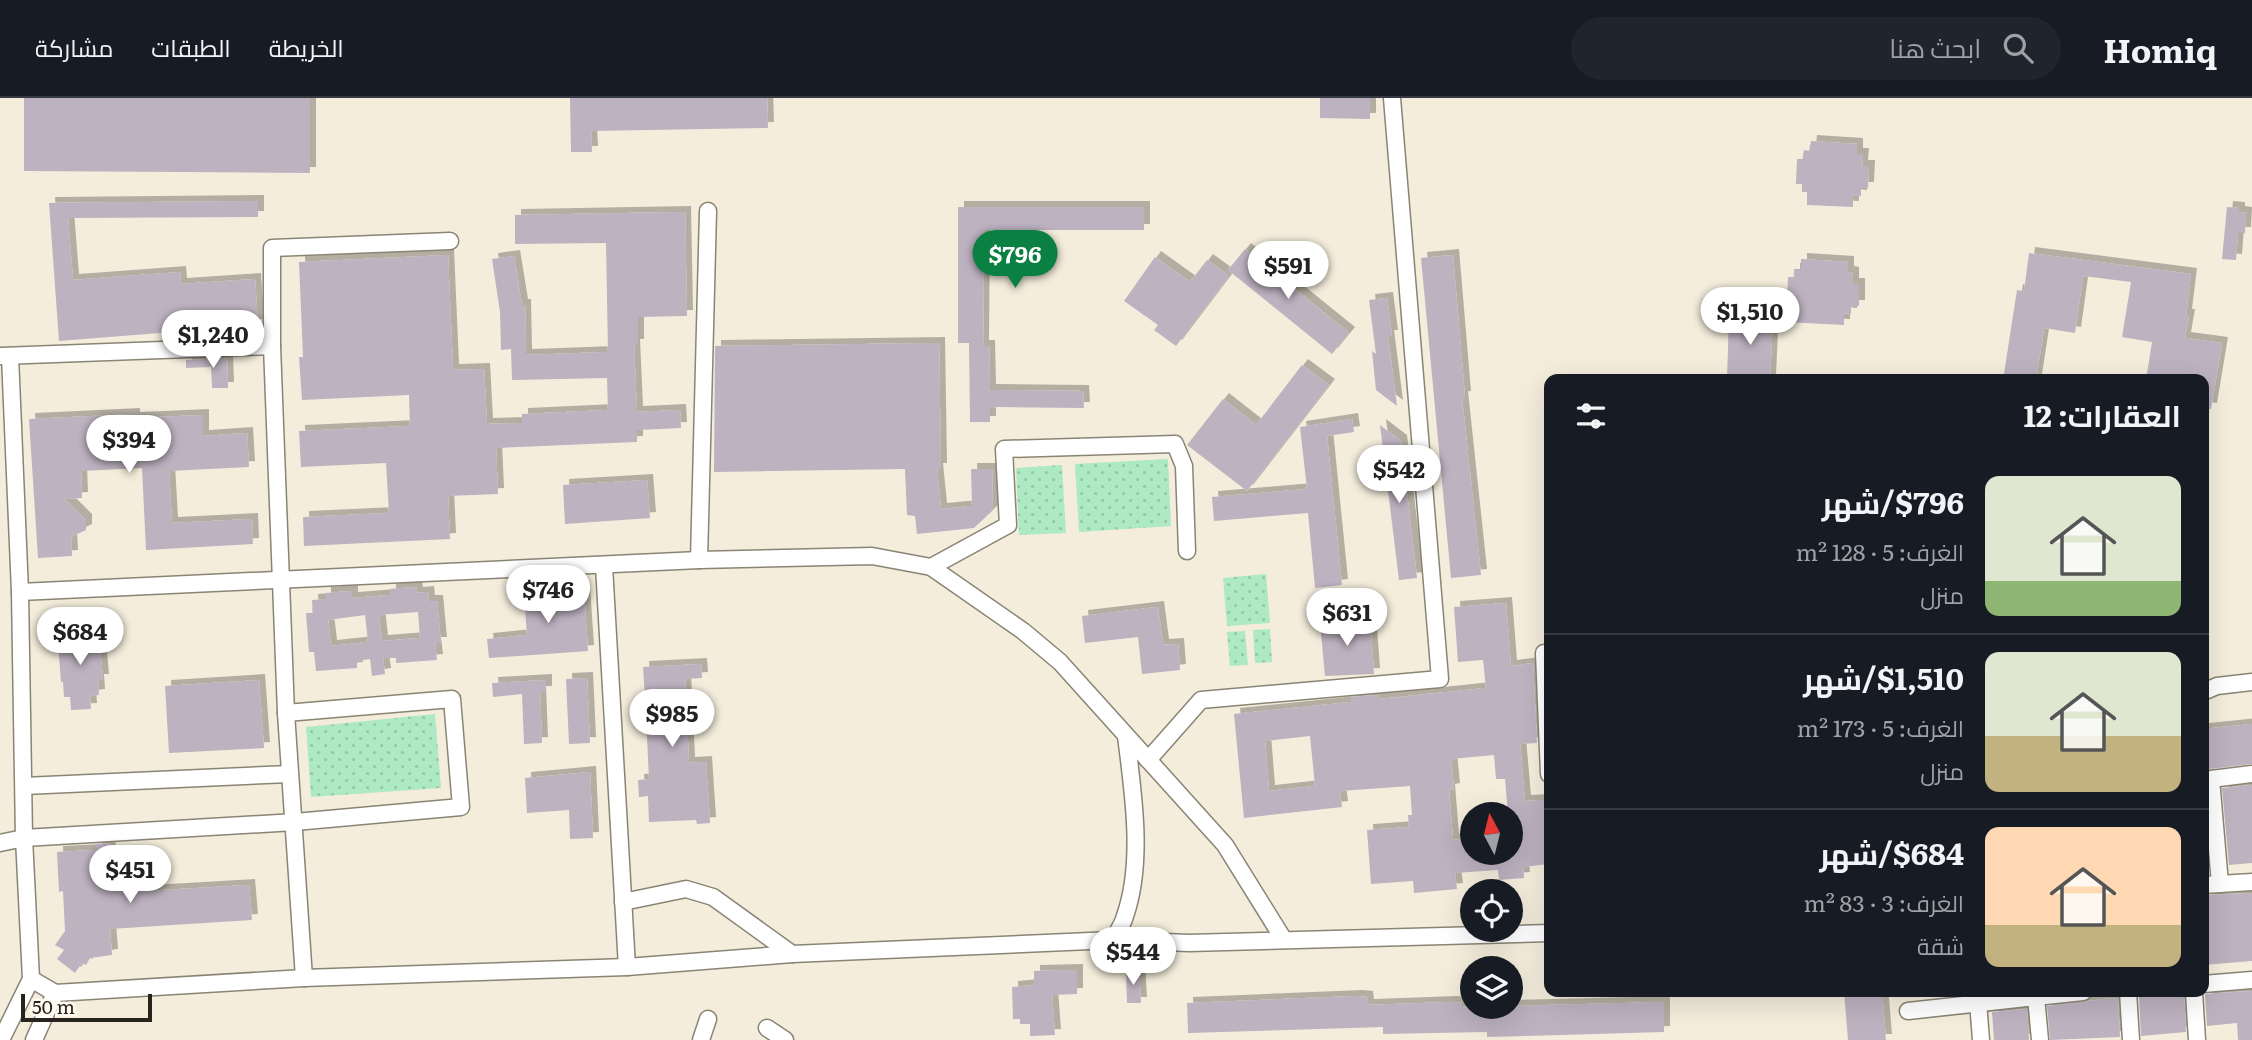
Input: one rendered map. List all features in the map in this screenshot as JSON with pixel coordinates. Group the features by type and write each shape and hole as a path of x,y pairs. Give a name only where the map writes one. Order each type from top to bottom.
{"street":[{"path":"1148,761 1201,700 1440,679 1392,98"},
{"path":"699,560 708,211"},
{"path":"304,978 295,822 289,774 280,579 272,346 272,248 450,241"},
{"path":"1,1040 31,979 24,838 20,592 5,356 272,346"},
{"path":"931,567 1008,524 1004,449 1175,444 1184,466 1187,551"},
{"path":"20,592 699,560 872,556 931,567 1023,631 1060,662 1225,845 1284,940"},
{"path":"604,566 627,967"},
{"path":"1541,653 1544,698"},
{"path":"2209,690 2252,682"},
{"path":"0,843 24,838 295,822 461,807 452,699 286,713"},
{"path":"1113,940 1126,916 1134,873 1136,815 1126,736"},
{"path":"24,786 289,774"},
{"path":"2220,884 2211,779 2252,774"},
{"path":"2209,885 2252,882"},
{"path":"623,902 686,889 713,897 792,954"},
{"path":"31,979 55,993 304,978 627,967 792,954 1113,940 1189,943 1544,933"},
{"path":"2209,984 2252,980"},
{"path":"34,1040 55,993"},
{"path":"1908,1011 2036,997 2040,1040"},
{"path":"2128,997 2131,1040"},
{"path":"2194,997 2197,1040"},
{"path":"1978,1002 1981,1040"},
{"path":"701,1040 708,1019"},
{"path":"767,1028 785,1040"}],"green space":[{"path":"1168,459 1171,526 1079,532 1075,464"},
{"path":"1062,465 1066,533 1019,535 1016,468"},
{"path":"1266,574 1270,623 1227,626 1223,578"},
{"path":"1270,629 1272,662 1255,663 1253,630"},
{"path":"1245,631 1248,665 1230,666 1227,632"},
{"path":"435,714 441,788 311,797 306,727"}],"building":[{"path":"24,98 310,98 310,173 24,171"},
{"path":"570,98 767,98 768,128 591,131 592,152 571,152"},
{"path":"1320,98 1370,98 1370,119 1320,118"},
{"path":"1811,141 1857,144 1857,154 1863,154 1862,166 1869,166 1868,188 1861,188 1861,196 1853,195 1853,207 1807,205 1807,192 1802,192 1802,184 1796,184 1797,159 1803,159 1804,150 1810,151"},
{"path":"258,201 258,217 68,218 73,280 180,272 181,284 255,279 258,325 226,328 226,337 185,339 185,331 59,341 49,203"},
{"path":"958,207 1144,207 1144,230 984,230 983,346 989,346 990,390 1083,391 1084,408 990,407 990,422 970,422 969,343 958,343"},
{"path":"2227,207 2239,208 2239,212 2246,213 2245,233 2238,233 2236,260 2222,259"},
{"path":"685,212 687,316 638,317 638,345 634,345 637,412 680,410 681,428 637,430 637,442 496,448 498,494 448,496 450,539 304,546 303,517 389,513 386,463 301,467 299,431 410,426 409,395 302,400 299,262 448,255 453,370 484,369 487,424 522,423 522,414 608,410 607,378 512,380 511,349 501,350 500,312 492,259 514,256 522,305 525,305 526,355 608,352 606,243 515,244 515,215"},
{"path":"1245,249 1349,333 1332,354 1228,270"},
{"path":"2029,253 2191,274 2185,338 2222,343 2211,409 2209,374 2147,374 2152,342 2122,337 2131,282 2083,276 2075,333 2044,328 2037,374 2004,374 2017,290 2024,291"},
{"path":"1453,255 1465,397 1462,397 1481,575 1451,578 1421,258"},
{"path":"1155,257 1190,282 1207,260 1229,276 1176,346 1154,330 1158,325 1124,301"},
{"path":"1801,259 1848,262 1848,272 1853,273 1853,284 1859,284 1859,306 1851,306 1851,314 1844,313 1844,325 1786,322 1788,277 1794,277 1794,269 1801,269"},
{"path":"1387,298 1392,336 1388,336 1397,406 1376,390 1372,351 1376,354 1369,300"},
{"path":"1729,314 1773,316 1770,374 1727,374"},
{"path":"939,343 941,469 937,469 941,509 972,506 971,469 992,469 993,510 974,528 917,534 915,516 907,515 905,469 714,472 715,346"},
{"path":"227,358 228,388 212,388 211,367 186,368 186,360"},
{"path":"1302,365 1329,385 1247,491 1187,445 1223,399 1256,425"},
{"path":"134,414 134,418 203,415 203,436 247,433 249,467 169,471 172,523 252,519 253,544 146,550 142,468 81,471 82,498 65,499 86,520 86,530 71,537 72,556 38,558 29,419"},
{"path":"1352,419 1354,432 1327,436 1342,585 1315,588 1308,513 1214,521 1212,497 1307,489 1300,427"},
{"path":"1380,425 1401,441 1417,578 1399,580"},
{"path":"647,480 650,518 565,524 563,485"},
{"path":"573,584 574,593 584,593 588,651 489,658 487,639 527,635 524,596 537,595 537,587"},
{"path":"416,587 417,593 428,592 429,601 437,601 441,643 435,643 437,660 396,663 396,658 383,658 385,674 372,676 370,659 357,661 357,668 316,671 314,652 309,652 306,613 313,613 312,600 325,599 325,593 352,591 352,598 390,595 390,589","holes":["418,612 420,638 382,641 379,615","365,615 368,642 331,646 328,620"]},
{"path":"1506,603 1511,666 1533,663 1537,743 1520,744 1525,801 1544,800 1544,865 1523,867 1524,878 1499,879 1498,870 1455,873 1457,889 1414,893 1413,881 1371,884 1367,830 1409,827 1408,815 1412,815 1410,786 1340,791 1342,807 1244,818 1234,714 1351,702 1351,697 1379,695 1379,699 1486,688 1483,660 1458,662 1454,607","holes":["1310,736 1315,786 1269,791 1265,741"]},
{"path":"1158,607 1163,645 1178,644 1180,670 1142,674 1138,637 1085,643 1082,616"},
{"path":"1370,619 1374,674 1325,676 1320,623"},
{"path":"93,628 94,648 100,647 103,680 98,680 99,695 90,696 91,709 71,710 70,697 64,697 61,682 58,644 63,644 62,630"},
{"path":"701,664 702,678 685,679 689,763 706,762 710,823 697,824 696,820 649,822 648,796 639,797 638,780 649,779 646,716 639,717 638,698 645,698 643,667"},
{"path":"587,678 590,743 569,744 566,679"},
{"path":"259,680 264,748 169,753 165,686"},
{"path":"546,680 546,692 540,692 542,743 524,744 522,694 493,697 492,683"},
{"path":"2252,724 2252,764 2209,769 2209,728"},
{"path":"590,772 593,838 570,839 569,810 527,813 525,778"},
{"path":"2252,785 2252,863 2229,865 2222,788"},
{"path":"109,843 112,879 145,877 146,891 249,885 252,920 110,929 112,955 90,958 86,965 82,963 75,973 57,959 64,950 55,945 65,931 57,852 96,850 96,844"},
{"path":"2252,893 2252,961 2209,965 2209,895"},
{"path":"1077,970 1077,994 1052,995 1055,1035 1030,1036 1030,1024 1020,1024 1020,1019 1013,1019 1012,987 1034,985 1034,971"},
{"path":"1126,971 1139,971 1141,1003 1127,1003"},
{"path":"2252,991 2252,1040 2238,1040 2237,1023 2207,1026 2205,997 2209,997 2209,994"},
{"path":"1356,996 1367,997 1368,1005 1460,1003 1460,1019 1523,1019 1523,1005 1664,1002 1664,1032 1487,1037 1487,1032 1383,1034 1383,1027 1188,1033 1187,1003"},
{"path":"1844,997 1882,997 1886,1040 1848,1040"},
{"path":"2139,997 2184,997 2186,1032 2141,1036"},
{"path":"2118,999 2120,1037 2050,1040 2047,1006"},
{"path":"2027,1009 2029,1040 1994,1040 1992,1012"}]}
